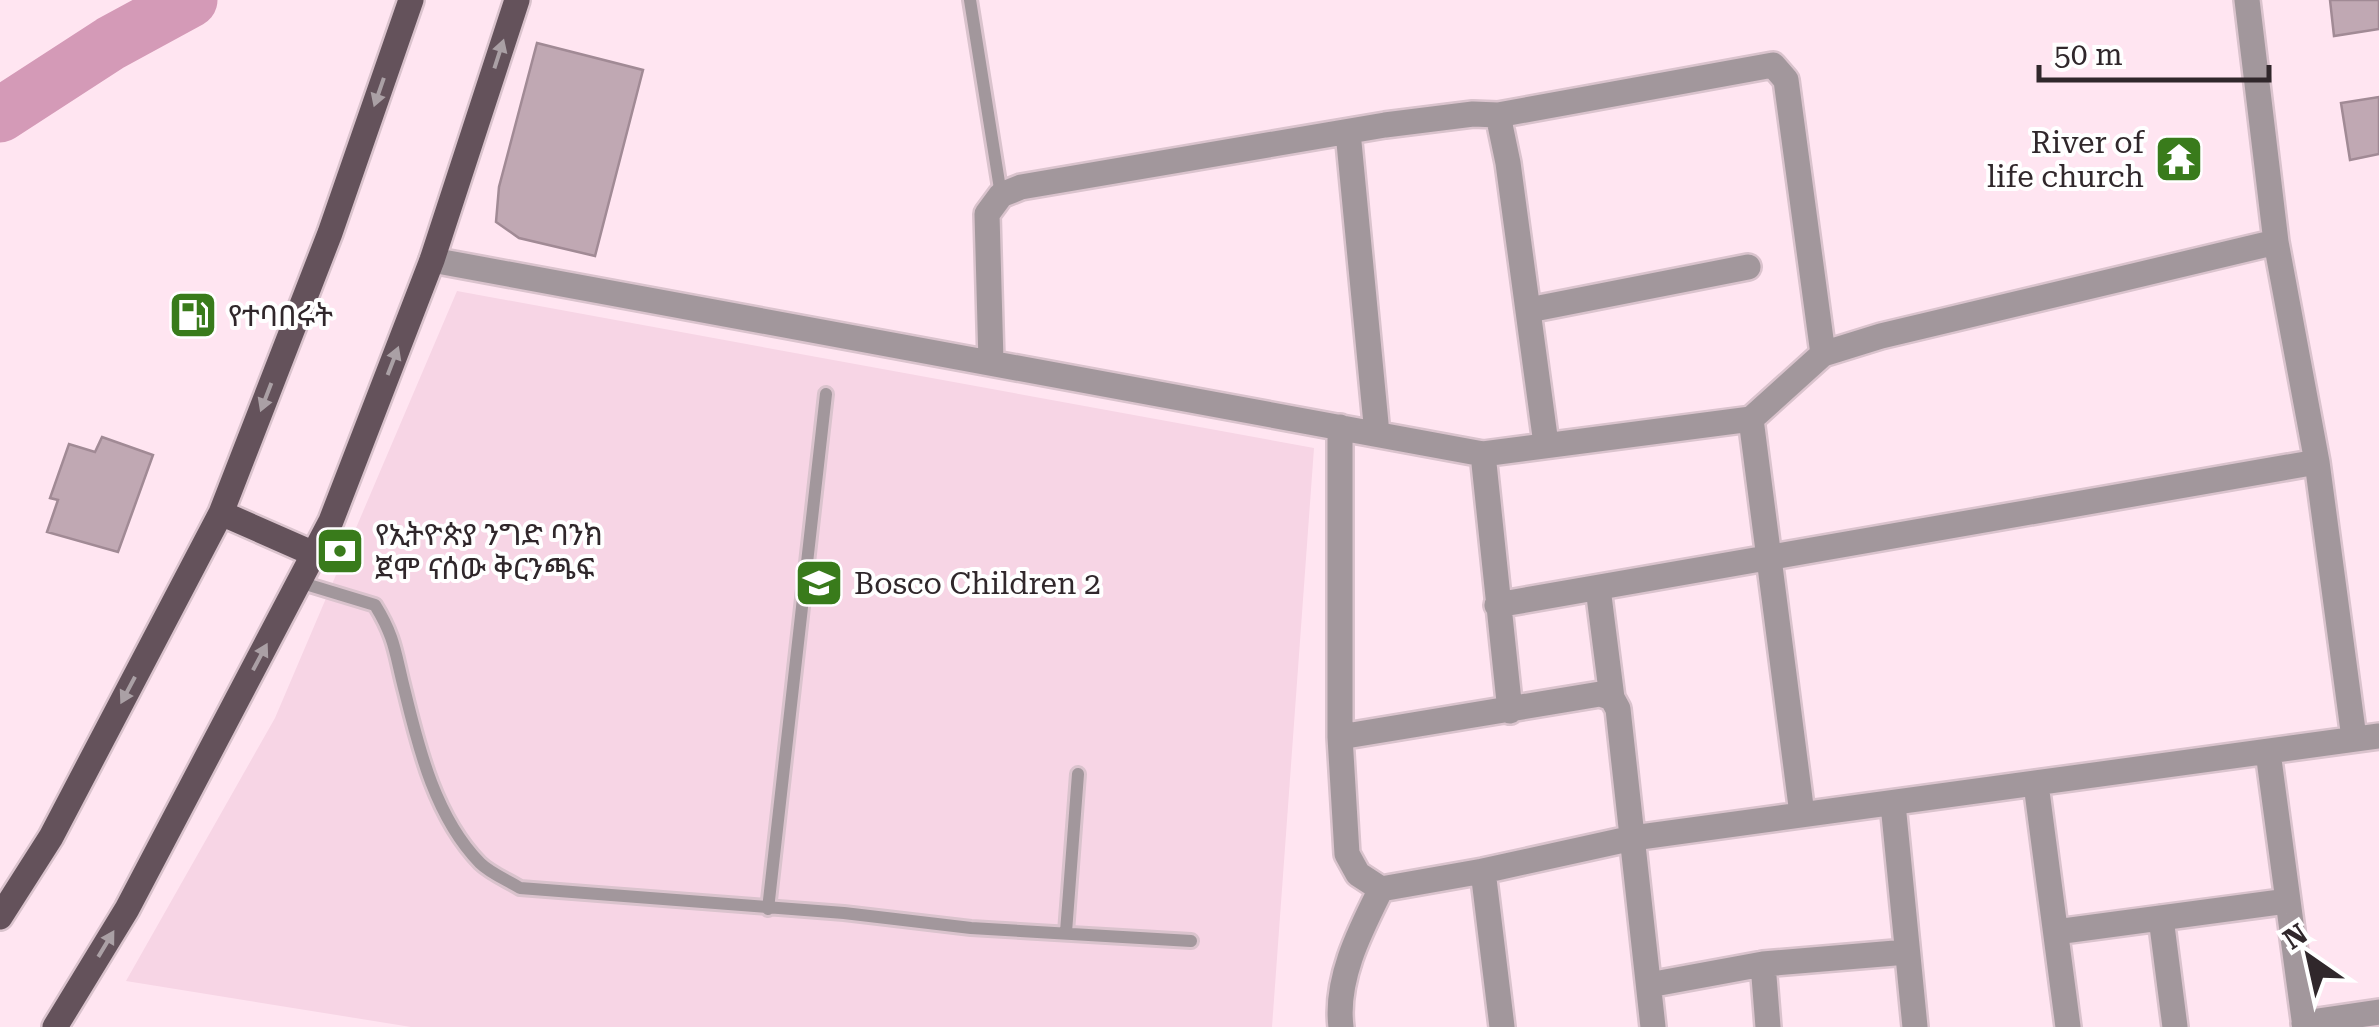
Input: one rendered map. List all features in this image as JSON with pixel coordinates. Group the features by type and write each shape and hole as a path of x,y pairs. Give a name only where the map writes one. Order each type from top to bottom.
{"main road":[{"path":"0,917 51,837 221,513 330,234 411,0"},
{"path":"55,1027 127,909 331,521 432,260 517,0"},
{"path":"221,513 314,554"}],"street":[{"path":"1340,426 1340,737 1348,854 1358,874 1381,889 1483,872 1633,838 2367,737 2276,242 2247,0"},
{"path":"991,362 987,214 1000,196 1021,188 1348,132 1498,114 1772,65 1786,80 1822,354"},
{"path":"1498,114 1546,444"},
{"path":"1348,132 1377,434"},
{"path":"432,260 1483,454 1751,419 1822,354 1882,336 2276,242"},
{"path":"1529,310 1748,267"},
{"path":"1751,419 1802,814"},
{"path":"1483,454 1510,711"},
{"path":"1496,605 2317,462"},
{"path":"1598,588 1612,698 1618,709 1654,1027"},
{"path":"1340,737 1600,694 1612,698"},
{"path":"2268,752 2305,1025 2379,1012"},
{"path":"2036,784 2068,1027"},
{"path":"1894,804 1914,1027"},
{"path":"1483,872 1502,1027"},
{"path":"1340,1027 1339,1014 1353,947 1381,889"},
{"path":"2056,932 2288,901"},
{"path":"2161,918 2175,1027"},
{"path":"1649,985 1763,964 1907,952"},
{"path":"1763,964 1768,1027"}],"lane":[{"path":"970,0 1000,196"},
{"path":"768,909 826,394"},
{"path":"300,582 375,605 393,634 417,741 434,790 481,864 520,888 844,913 971,928 1191,941"},
{"path":"1066,932 1078,774"}],"shaded area":[{"name":"Bosco Children 2","path":"457,291 1314,448 1272,1027 411,1027 126,981 275,718"}],"building":[{"path":"2330,0 2379,0 2379,29 2334,36"},
{"path":"537,43 643,70 595,256 519,238 496,222 499,187"},
{"path":"2379,97 2379,154 2350,160 2341,103"},
{"path":"102,437 153,455 118,552 47,532 58,500 50,498 69,444 95,452"}],"waterway":[{"path":"0,115 111,43 190,0"}],"place":[{"name":"River of life church","path":"2179,159"},
{"name":"የተባበሩት","path":"193,315"},
{"name":"የኢትዮጵያ ንግድ ባንክ ጀሞ ናሰው ቅርንጫፍ","path":"340,551"},
{"name":"Bosco Children 2","path":"819,583"}]}
